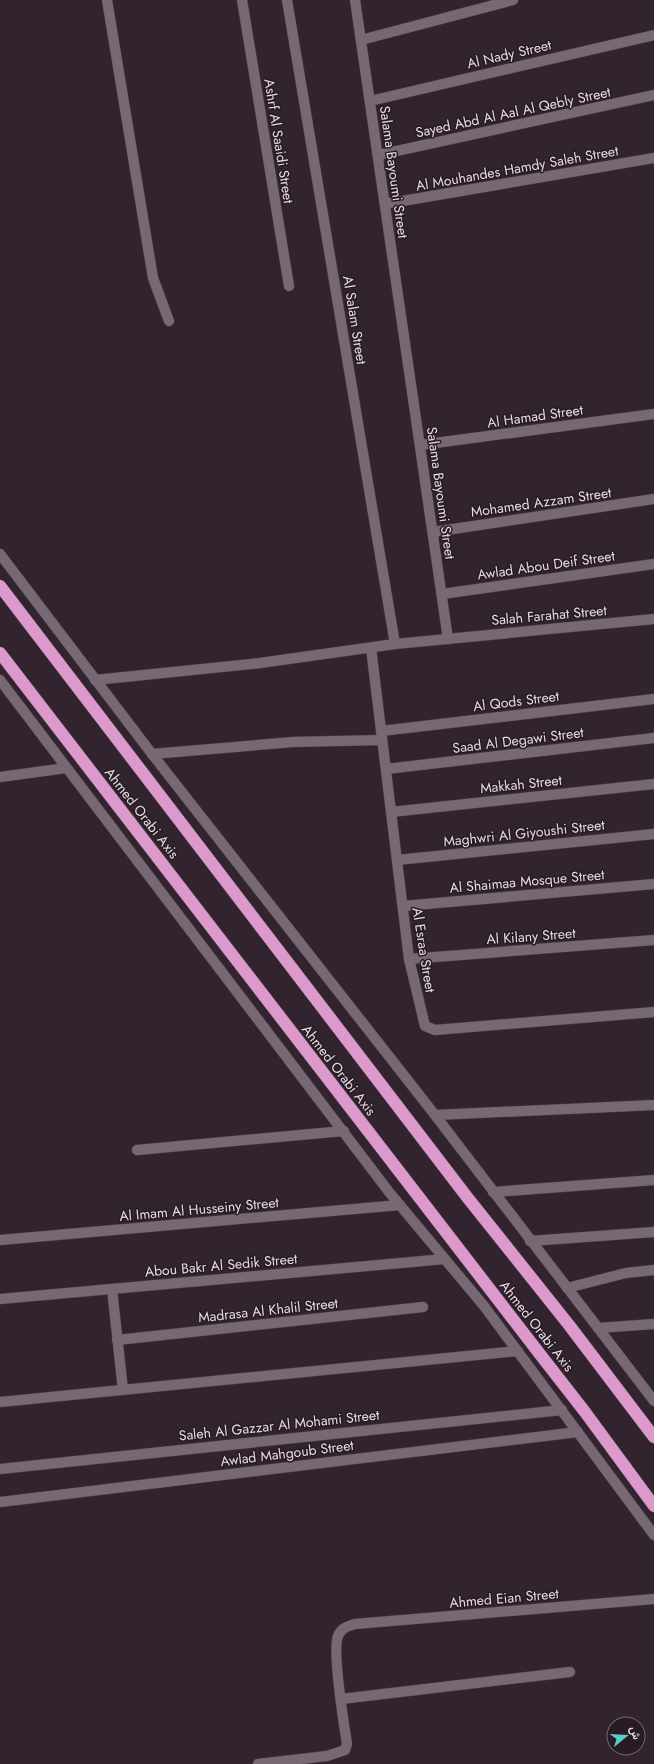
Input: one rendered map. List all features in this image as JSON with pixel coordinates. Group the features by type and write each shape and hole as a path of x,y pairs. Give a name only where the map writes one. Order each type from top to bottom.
{"highway":[{"name":"Ahmed Orabi Axis","path":"0,586 467,1198 569,1325 654,1437"},
{"name":"Ahmed Orabi Axis","path":"0,653 534,1347 586,1412 654,1506"}],"street":[{"path":"107,0 153,278 169,321"},
{"name":"Ashrf Al Saaidi Street","path":"242,0 289,286"},
{"name":"Al Salam Street","path":"287,0 395,644"},
{"name":"Salama Bayoumi Street","path":"355,0 448,639"},
{"path":"361,40 513,0"},
{"name":"Al Nady Street","path":"370,101 654,35"},
{"name":"Sayed Abd Al Aal Al Qebly Street","path":"378,155 654,95"},
{"name":"Al Mouhandes Hamdy Saleh Street","path":"385,204 654,158"},
{"name":"Al Hamad Street","path":"420,445 654,414"},
{"name":"Mohamed Azzam Street","path":"433,532 654,499"},
{"path":"0,554 152,754 435,1115 530,1241 653,1398"},
{"name":"Awlad Abou Deif Street","path":"442,594 654,564"},
{"name":"Salah Farahat Street","path":"448,639 654,619"},
{"path":"95,680 260,663 395,644 448,639"},
{"name":"Al Esraa Street","path":"371,648 409,959 423,1023 425,1026 431,1030 654,1012"},
{"path":"0,680 400,1205 484,1306 654,1535"},
{"name":"Al Qods Street","path":"152,754 382,736 654,699"},
{"name":"Saad Al Degawi Street","path":"386,769 654,738"},
{"path":"0,777 66,768"},
{"name":"Makkah Street","path":"391,812 654,784"},
{"name":"Maghwri Al Giyoushi Street","path":"397,860 654,834"},
{"name":"Al Shaimaa Mosque Street","path":"403,906 654,884"},
{"name":"Al Kilany Street","path":"409,959 654,940"},
{"path":"435,1115 654,1105"},
{"path":"137,1150 344,1131"},
{"path":"493,1192 654,1180"},
{"name":"Al Imam Al Husseiny Street","path":"0,1240 400,1205"},
{"path":"530,1241 654,1232"},
{"name":"Abou Bakr Al Sedik Street","path":"0,1299 445,1259"},
{"path":"567,1288 626,1273 654,1270"},
{"path":"112,1289 123,1390"},
{"name":"Madrasa Al Khalil Street","path":"118,1340 423,1307"},
{"path":"598,1328 654,1324"},
{"path":"0,1402 518,1351"},
{"name":"Saleh Al Gazzar Al Mohami Street","path":"0,1469 562,1410"},
{"name":"Awlad Mahgoub Street","path":"0,1502 578,1432"},
{"name":"Ahmed Eian Street","path":"341,1699 336,1644 338,1635 345,1627 355,1624 654,1599"},
{"path":"258,1764 327,1756 345,1750 347,1744 341,1699 570,1672"}]}
